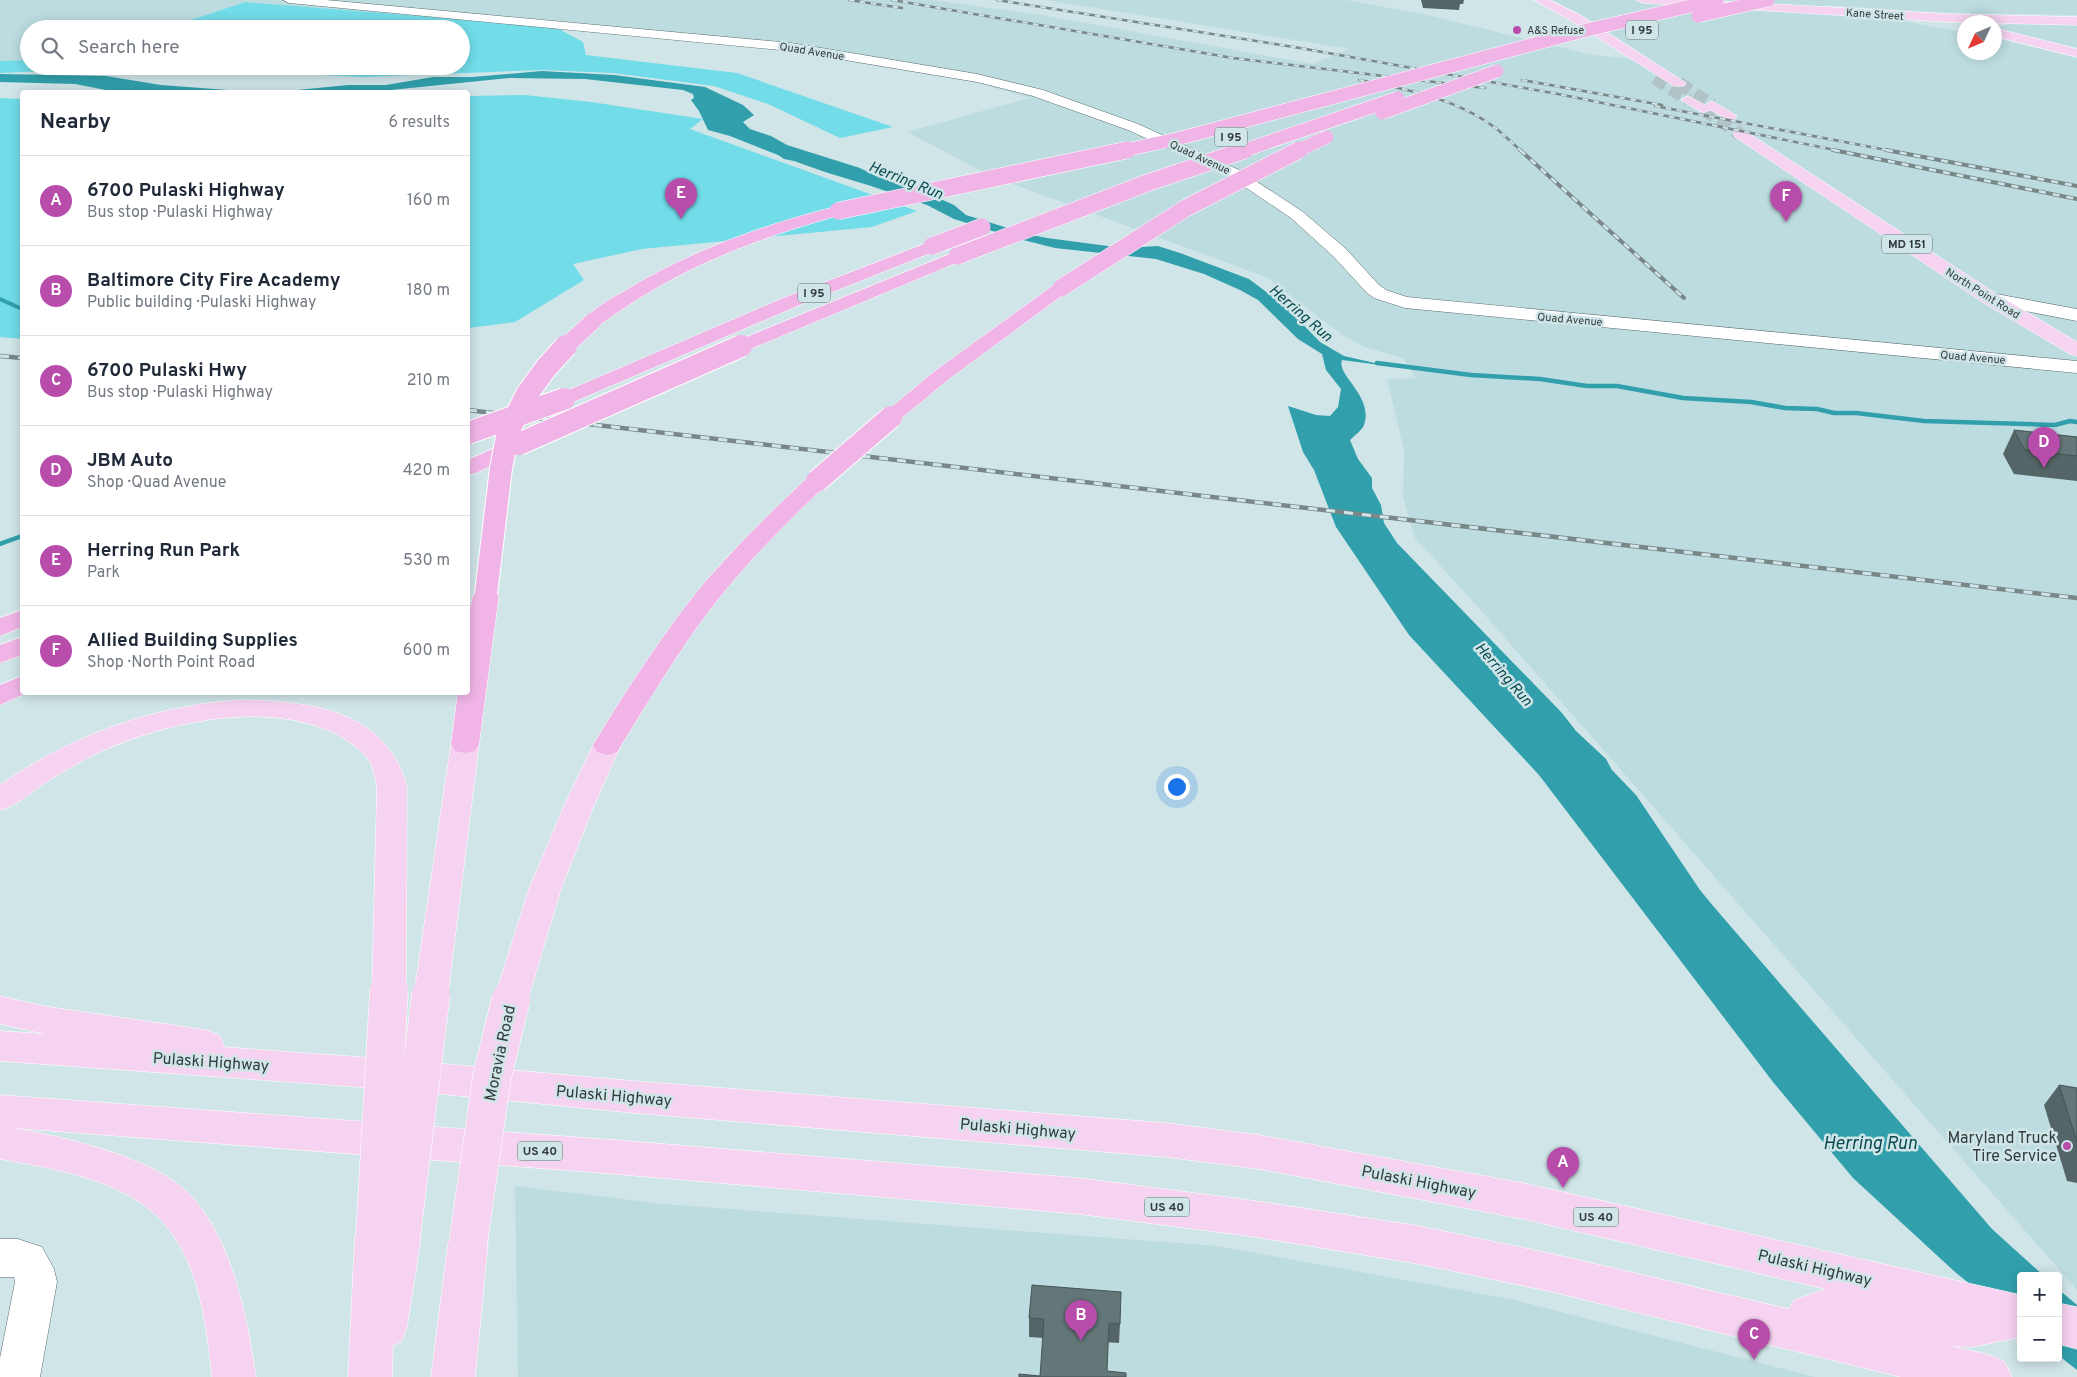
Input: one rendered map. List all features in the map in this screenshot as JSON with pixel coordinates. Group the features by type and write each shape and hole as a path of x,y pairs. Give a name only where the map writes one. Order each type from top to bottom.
{"highway":[{"name":"I 95","path":"1168,160 1318,109 1536,44 1717,0"},
{"name":"I 95","path":"1645,29 1768,0"},
{"name":"I 95","path":"1592,43 1628,34"},
{"path":"465,744 486,594 499,482 510,426 526,394 546,367 572,339 593,320 638,289 702,256 769,230 838,211 1177,139 1536,44"},
{"name":"I 95","path":"470,467 741,346 958,256 1147,183 1397,98 1508,67 1377,115 1259,169 1203,199 1147,232 1061,288 942,375 817,481 767,530 713,589 640,691 607,745"},
{"name":"I 95","path":"470,437 932,246 996,222"},
{"path":"0,628 20,619"},
{"path":"0,655 20,646"},
{"path":"0,696 20,686"}],"main road":[{"name":"Kane Street","path":"1643,0 1891,14 2077,16"},
{"name":"Kane Street","path":"1735,0 1957,17"},
{"path":"1534,2 1591,28 1679,83"},
{"path":"1534,2 1655,78"},
{"path":"1891,14 1957,27"},
{"path":"1957,19 1952,16 1946,21 1957,26"},
{"name":"Kane Street","path":"2002,22 2077,21"},
{"path":"1575,29 1591,28"},
{"path":"2002,35 2071,52"},
{"path":"1688,100 1730,116"},
{"name":"North Point Road","path":"1740,134 1892,235 1993,287"},
{"name":"North Point Road","path":"1762,136 1917,234 1993,287 2077,350"},
{"path":"1831,194 1851,193"},
{"path":"1892,235 1917,234"},
{"name":"North Point Road","path":"2039,308 2077,330"},
{"path":"0,800 26,781 102,741 186,715 228,709 270,708 306,713 339,723 367,740 384,762 392,786 388,1236 378,1377"},
{"path":"370,1377 388,1236 431,994 465,744"},
{"name":"Moravia Road","path":"453,1377 468,1242 492,1076 510,999 546,888 578,808 607,745"},
{"path":"0,1010 43,1020 400,1075"},
{"name":"Pulaski Highway","path":"0,1046 400,1075 634,1097 1166,1140 1259,1152 1523,1201 1651,1229 2017,1315"},
{"name":"US 40","path":"0,1111 615,1157 1079,1196 1256,1219 1419,1245 1553,1272 1990,1377"},
{"path":"0,1142 91,1164 133,1180 165,1198 186,1220 207,1256 220,1297 234,1377"},
{"path":"1799,1332 1809,1314 1825,1308 1928,1325 1972,1326 2017,1317"},
{"path":"2062,1324 2077,1328"}],"street":[{"name":"Quad Avenue","path":"289,0 791,47 977,78 1038,93 1133,126 1234,173 1296,215 1340,253 1373,289 1386,296 1405,302 2077,367"},
{"path":"1993,287 2039,308 2077,314"},
{"path":"0,1258 18,1258 28,1261 33,1269 36,1282 18,1377"}],"shaded area":[{"path":"0,0 931,0 1042,15 1312,64 1350,49 1046,0 1346,0 1428,15 1588,54 1652,61 1584,16 1552,0 2077,0 2077,15 1947,13 1824,5 1826,12 1890,19 1957,31 1957,60 2002,60 2002,40 2077,58 2077,1290 1470,598 1415,538 1403,498 1404,450 1387,379 1416,378 1403,358 1364,347 1341,334 1266,277 991,176 907,132 1030,98 971,81 799,50 245,2 191,20 20,20 20,60 0,61"},
{"path":"245,2 468,20 191,20"},
{"path":"470,20 555,27 583,42 586,55 737,73 893,127 840,138 768,104 714,86 613,73 543,70 470,73"},
{"path":"2009,24 2077,24 2077,48 2004,30 2002,27"},
{"path":"20,60 20,72 0,73 0,61"},
{"path":"321,75 415,75 364,77"},
{"path":"525,95 591,102 703,119 690,129 917,211 872,227 642,249 573,264 584,280 515,322 470,328 470,96"},
{"path":"0,98 20,99 20,339 0,337"},
{"path":"515,1186 664,1204 1217,1246 1510,1299 1815,1377 518,1377"}],"water":[{"name":"Herring Run","path":"542,71 614,75 705,87 743,105 754,115 743,122 750,129 771,136 787,145 860,168 878,177 929,194 954,205 966,215 1027,234 1047,238 1123,248 1158,246 1249,279 1285,306 1320,342 1344,356 1388,366 1342,360 1344,372 1360,396 1366,414 1363,427 1350,440 1358,459 1372,478 1372,488 1381,505 1384,523 1397,543 1562,713 1576,731 1606,759 1612,770 1636,795 1700,890 1714,907 1992,1229 2040,1272 2017,1272 2017,1322 1955,1272 1853,1178 1773,1082 1539,775 1409,635 1336,527 1314,470 1303,452 1288,406 1316,415 1330,416 1338,407 1341,389 1326,370 1322,354 1298,339 1258,300 1204,274 1156,259 1055,248 1015,238 954,219 927,205 784,159 730,136 708,130 699,111 691,100 694,98 693,94 683,90 585,79 509,78 391,90 297,90 348,85 386,85 433,77 472,77"},
{"name":"Herring Run","path":"0,74 106,76 161,85 228,90 106,90 75,84 0,82"},
{"path":"2062,1292 2077,1305 2077,1370 2062,1358"}],"building":[{"path":"2014,430 2077,437 2077,456 2025,450"},
{"path":"2059,1085 2077,1088 2077,1142"},
{"path":"1032,1285 1121,1292 1120,1324 1109,1323 1107,1371 1126,1373 1126,1377 1019,1377 1019,1374 1040,1376 1044,1319 1029,1318"}],"waterway":[{"path":"0,299 20,308"},
{"path":"1377,363 1471,375 1540,379 1587,386 1617,386 1683,398 1751,402 1785,408 1817,409 1834,413 1856,413 1924,421 2055,425 2070,421 2077,422"},
{"path":"0,544 20,537"}],"tunnel":[{"path":"1655,78 1688,100"},
{"path":"1679,83 1712,105"},
{"path":"1703,109 1740,134"}],"railway":[{"path":"849,0 902,8"},
{"path":"892,0 1233,58 1485,88"},
{"path":"997,0 1300,48 1558,94 1840,151"},
{"path":"1359,80 1414,92 1467,110 1498,130 1521,151"},
{"path":"1522,80 1662,105"},
{"path":"1655,106 1892,151"},
{"path":"1520,150 1684,298"},
{"path":"1833,150 2077,199"},
{"path":"1886,150 2077,186"},
{"path":"0,356 20,358"},
{"path":"470,410 2077,598"}],"place":[{"name":"A&S Refuse","path":"1517,30"},
{"name":"Herring Run Park","path":"681,219"},
{"name":"Allied Building Supplies","path":"1786,222"},
{"name":"JBM Auto","path":"2044,468"},
{"name":"Maryland Truck Tire Service","path":"2067,1146"},
{"name":"6700 Pulaski Highway","path":"1563,1188"},
{"name":"Baltimore City Fire Academy","path":"1081,1341"},
{"name":"6700 Pulaski Hwy","path":"1754,1360"}]}
